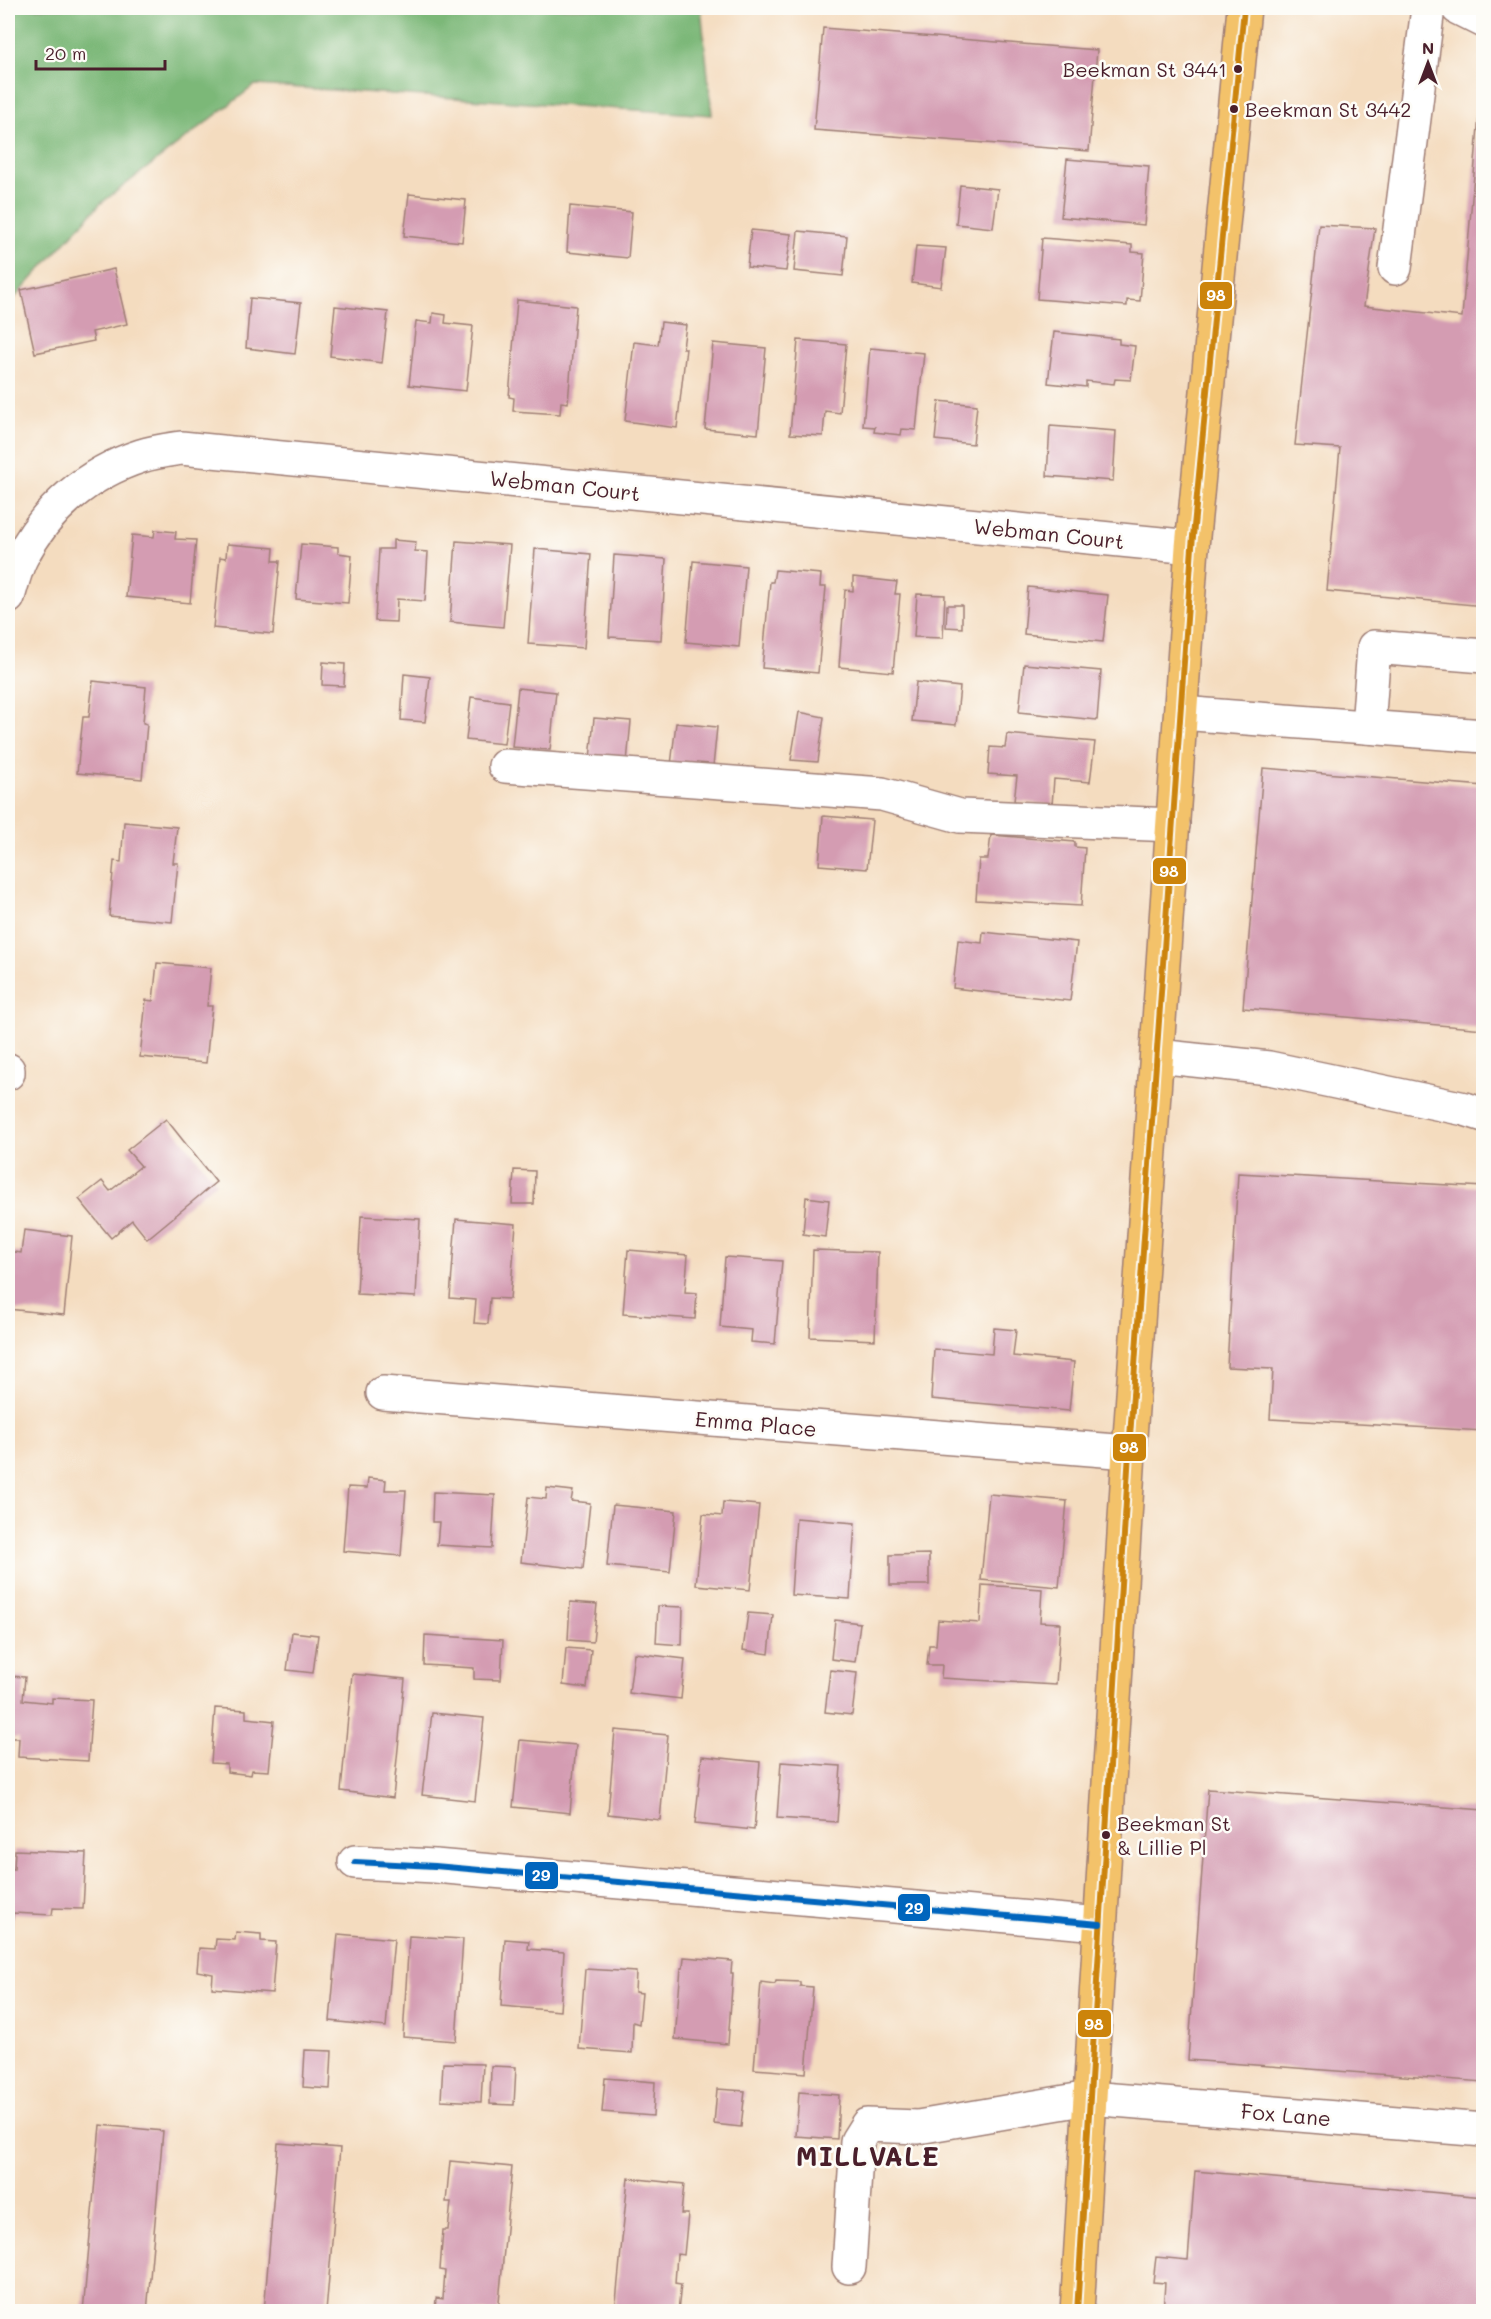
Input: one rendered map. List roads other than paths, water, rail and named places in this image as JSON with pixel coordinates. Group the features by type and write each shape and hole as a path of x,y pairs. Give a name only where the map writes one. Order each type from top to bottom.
{"main road":[{"path":"1077,2312 1129,1452 1192,546 1244,8"}],"street":[{"path":"1395,268 1428,8"},
{"path":"1458,8 1484,21"},
{"name":"Webman Court","path":"8,597 20,559 42,524 69,494 103,471 132,460 181,448 1192,546"},
{"path":"1368,727 1374,647 1484,656"},
{"path":"1180,713 1484,736"},
{"path":"505,766 882,794 960,816 1173,825"},
{"path":"1156,1056 1269,1068 1465,1109 1484,1115"},
{"name":"Emma Place","path":"383,1393 1129,1452"},
{"path":"355,1862 435,1866 1100,1923"},
{"name":"Fox Lane","path":"849,2267 856,2141 867,2125 918,2127 1089,2098 1484,2130"}],"place":[{"name":"Beekman St 3441","path":"1238,69"},
{"name":"Beekman St 3442","path":"1234,109"},
{"name":"Beekman St & Lillie Pl","path":"1106,1835"}],"district":[{"name":"MILLVALE","path":"868,2155"}]}
